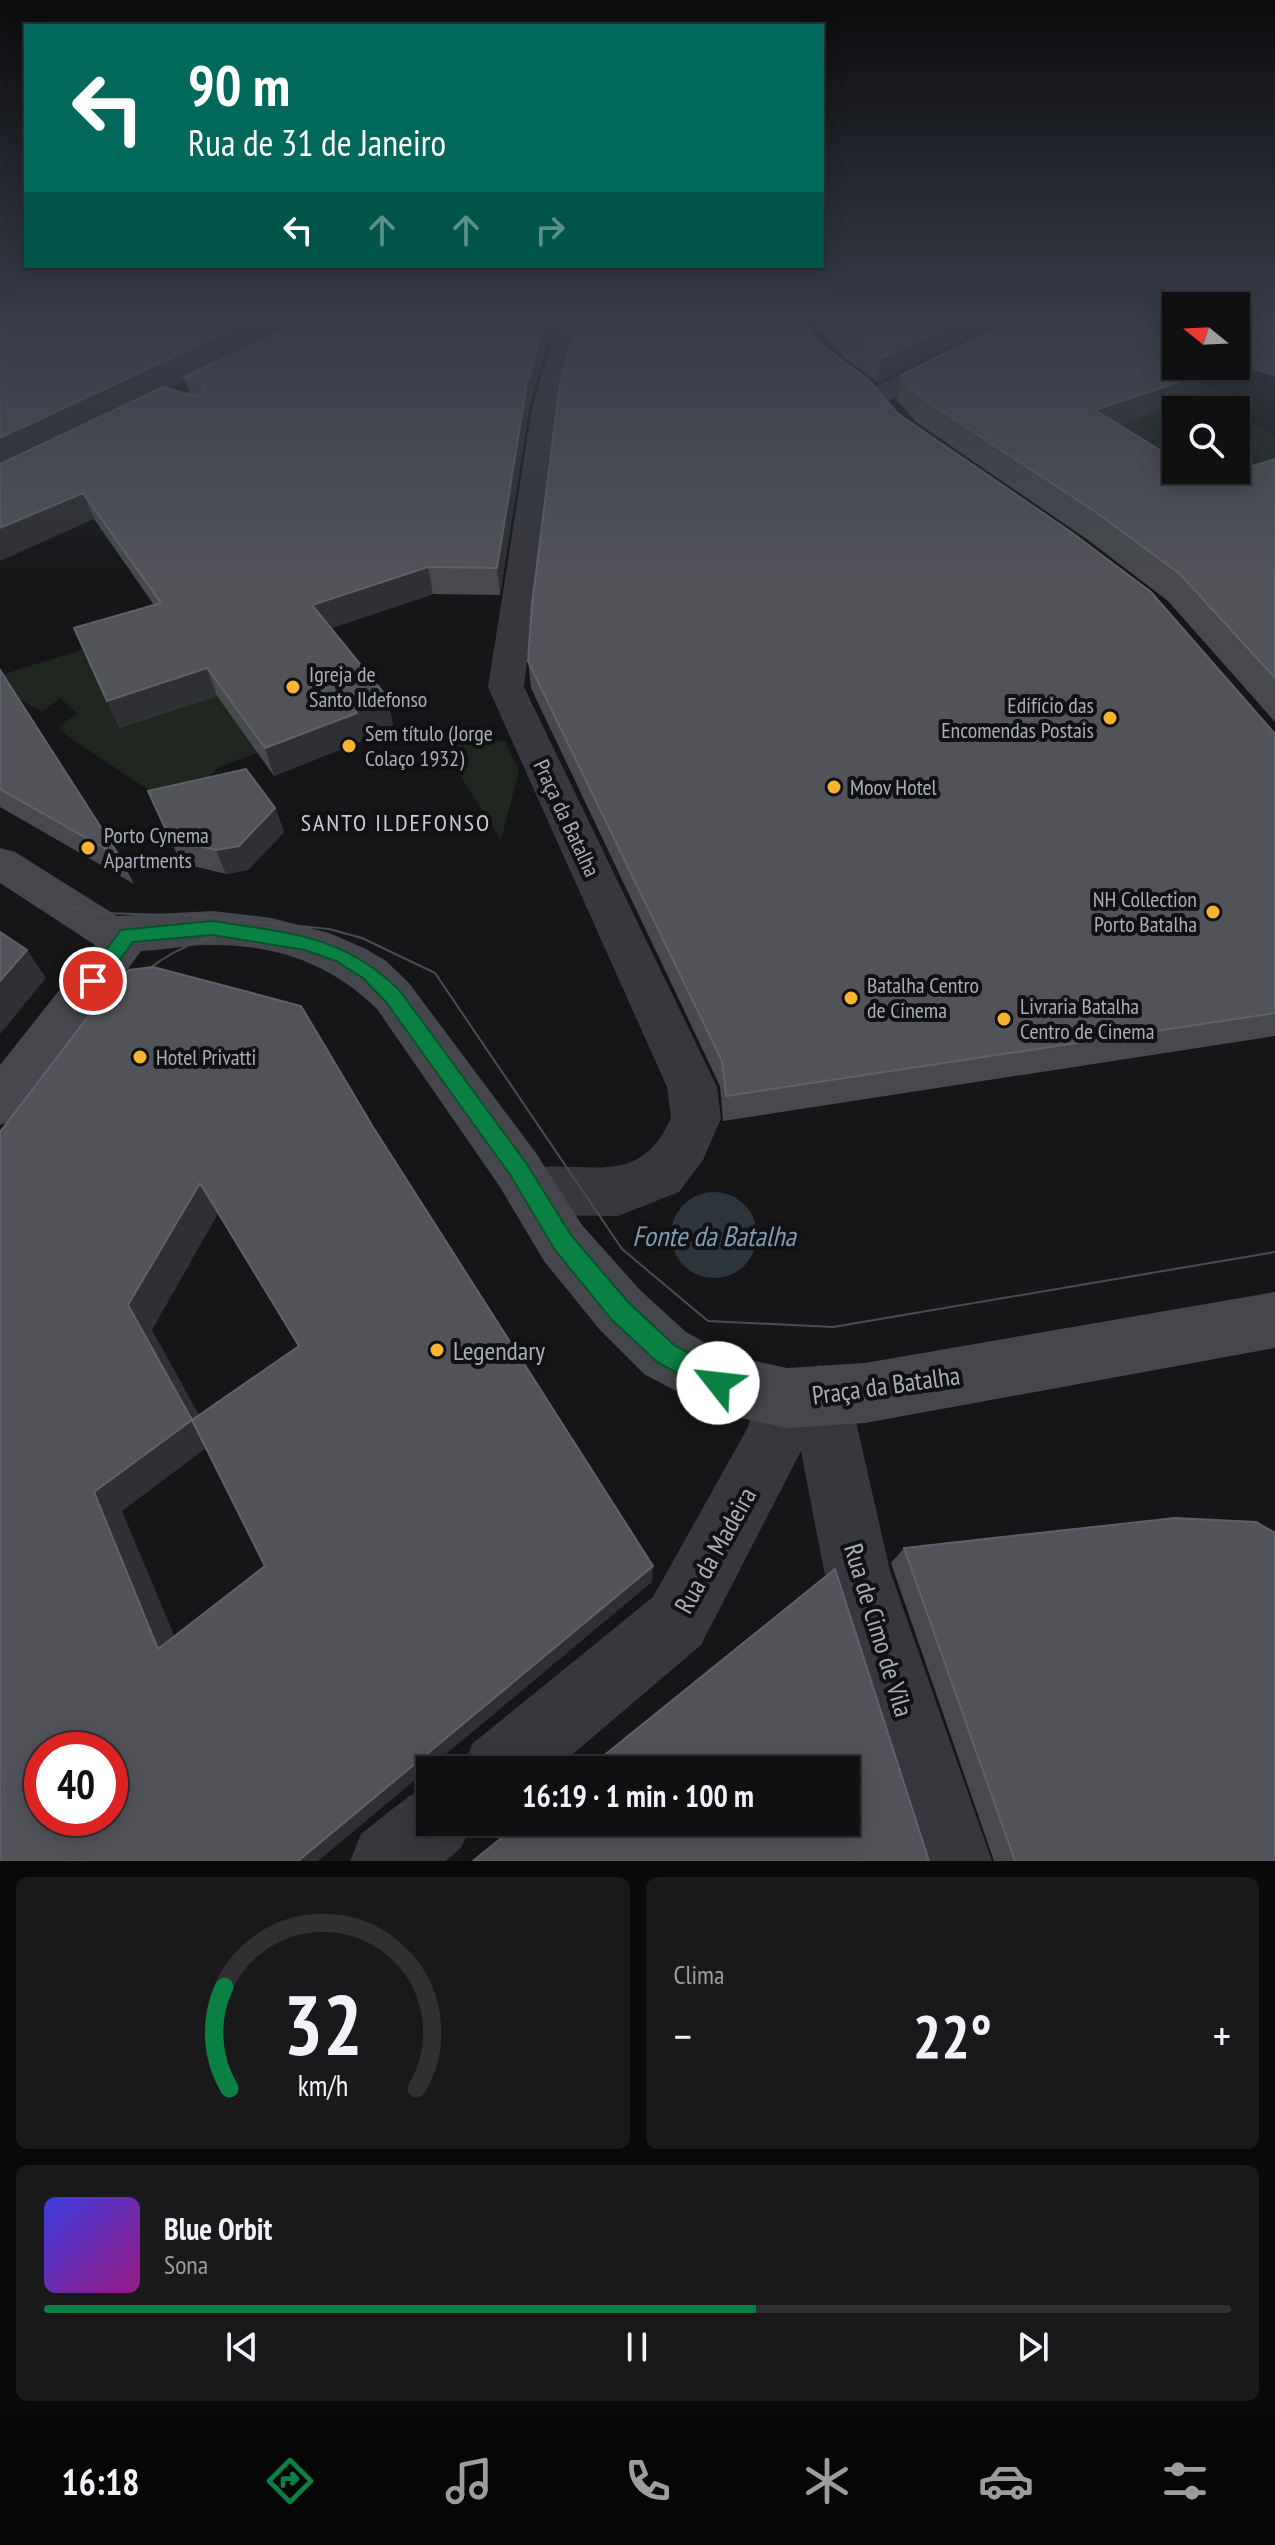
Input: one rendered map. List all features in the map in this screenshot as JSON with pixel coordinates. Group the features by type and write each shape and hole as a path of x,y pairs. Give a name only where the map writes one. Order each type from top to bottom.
{"street":[{"name":"Praça da Batalha","path":"532,1191 618,1192 661,1175 685,1144 696,1118 692,1087 506,687 546,403"},
{"path":"0,863 108,932 128,935 0,1103"},
{"name":"Praça da Batalha","path":"128,935 212,928 234,930 306,943 342,956 370,973 393,996 532,1191 563,1243 620,1310 665,1353 718,1383 804,1396 865,1393 1275,1320"},
{"name":"Rua da Madeira","path":"515,1756 677,1621 774,1442 804,1396"},
{"name":"Rua de Cimo de Vila","path":"804,1396 857,1571 954,1861"},
{"path":"388,1861 418,1836"}],"shaded area":[{"path":"1110,403 1162,403 1162,484 1168,484 1133,485"},
{"path":"1250,423 1275,435 1275,481 1250,482"},
{"path":"166,623 266,750 218,767 185,809 144,787 69,737 59,728 77,713 60,698 42,712 14,696 1,675"},
{"path":"505,741 519,771 501,840 445,751 460,744"}],"water":[{"name":"Fonte da Batalha","path":"714,1192 730,1196 744,1205 753,1219 757,1235 753,1251 744,1265 730,1274 714,1278 698,1274 684,1265 675,1251 671,1235 675,1219 684,1205 698,1196"}],"building":[{"path":"0,403 75,403 0,438"},
{"path":"129,403 524,403 497,568 428,567 312,605 387,697 355,710 357,713 265,748 207,668 107,701 74,628 161,603 83,493 0,528 0,464"},
{"path":"558,403 888,403 897,413 1071,532 1151,592 1275,734 1275,1013 726,1096 722,1061 528,661 532,604"},
{"path":"930,403 1116,403 1095,410 1162,451 1162,484 1250,484 1250,467 1275,459 1275,678 1180,574 1097,513"},
{"path":"0,670 120,857 0,789"},
{"path":"246,769 275,808 239,846 216,850 170,839 148,791"},
{"path":"0,932 27,950 0,981"},
{"path":"153,967 301,1006 373,1127 653,1566 424,1756 416,1756 416,1763 298,1861 0,1861 0,1132 116,980 129,970","holes":["200,1183 299,1346 192,1420 128,1305","192,1420 265,1566 158,1649 94,1492"]},
{"path":"1175,1518 1256,1522 1275,1533 1275,1861 1015,1861 904,1548"},
{"path":"835,1569 929,1861 473,1861 504,1836 860,1836 860,1756 603,1756"}],"tram line":[{"path":"0,861 74,908 103,913 201,916 329,929 362,938 435,973 622,1249 708,1321 833,1327 1275,1252"},
{"path":"133,982 160,961 187,946 250,927"}],"place":[{"name":"Igreja de Santo Ildefonso","path":"293,687"},
{"name":"Edifício das Encomendas Postais","path":"1110,718"},
{"name":"Sem título (Jorge Colaço 1932)","path":"349,746"},
{"name":"Moov Hotel","path":"834,787"},
{"name":"Porto Cynema Apartments","path":"88,848"},
{"name":"NH Collection Porto Batalha","path":"1213,912"},
{"name":"Batalha Centro de Cinema","path":"851,998"},
{"name":"Livraria Batalha Centro de Cinema","path":"1004,1019"},
{"name":"Hotel Privatti","path":"140,1057"},
{"name":"Legendary","path":"437,1350"}],"district":[{"name":"SANTO ILDEFONSO","path":"396,822"}],"route":[{"path":"93,981 128,935 212,928 306,943 342,956 370,973 393,996 518,1170 563,1243 620,1310 665,1353 718,1383"}]}
